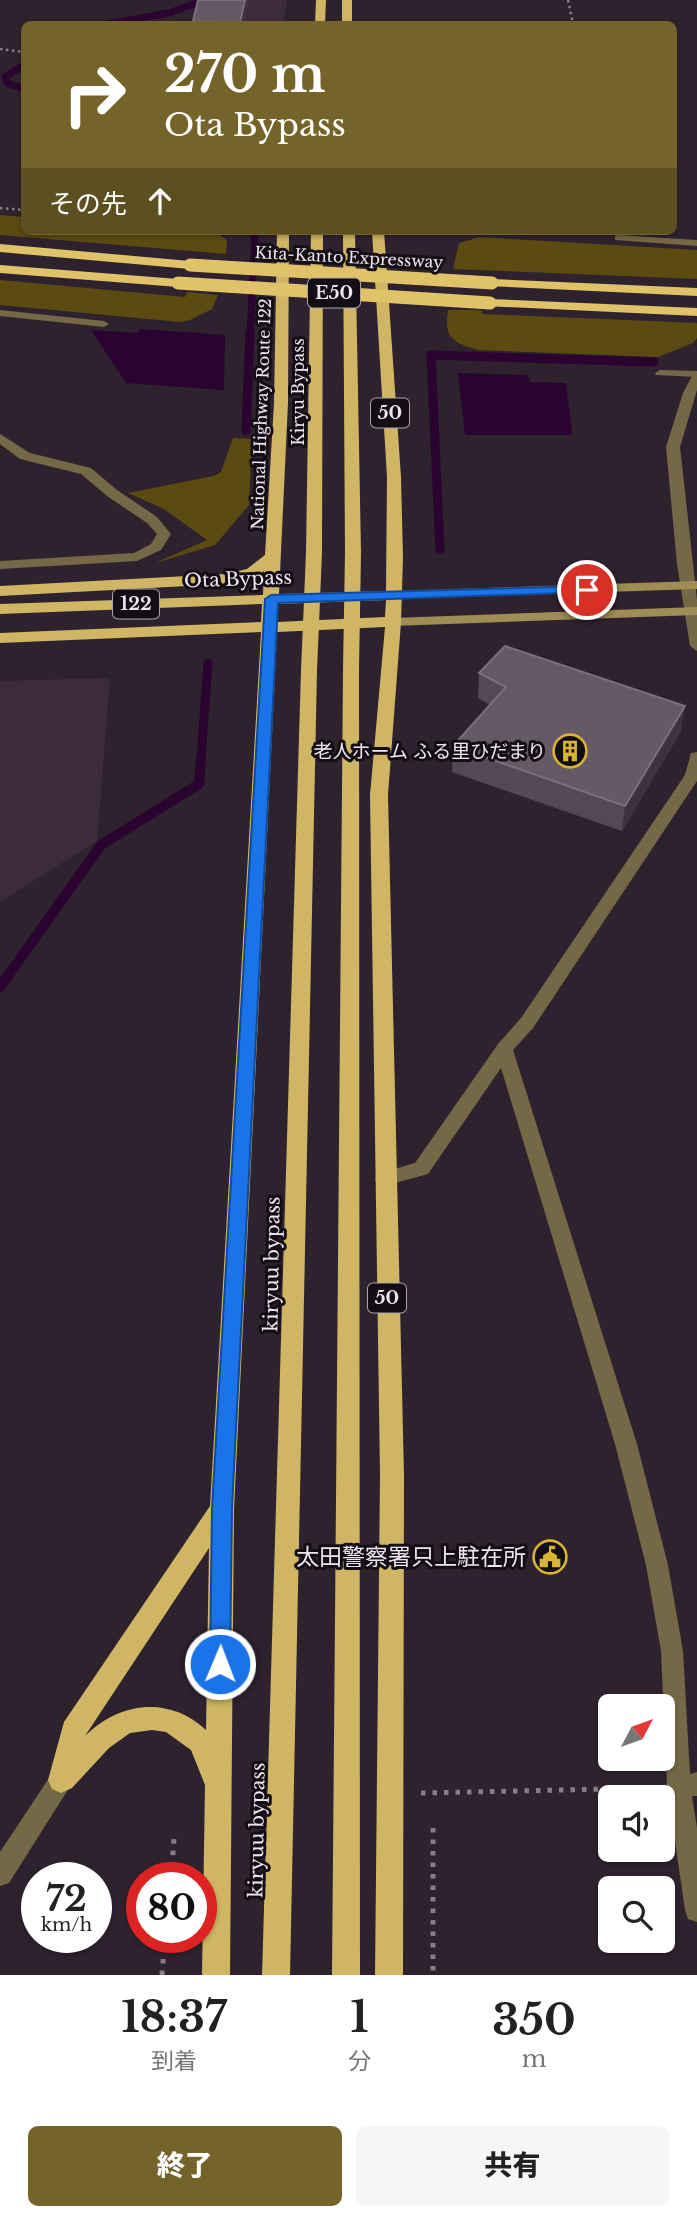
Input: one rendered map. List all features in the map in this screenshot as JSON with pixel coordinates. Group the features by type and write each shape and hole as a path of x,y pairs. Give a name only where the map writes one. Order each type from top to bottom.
{"highway":[{"path":"320,21 321,0"},
{"path":"347,0 347,21"},
{"name":"National Highway Route 122","path":"271,599 281,404 284,235"},
{"name":"Kiryu Bypass","path":"314,553 317,235"},
{"name":"50","path":"346,1975 353,553 349,235"},
{"name":"50","path":"378,235 394,477 393,622 379,794 384,1180 392,1475 389,1975"},
{"name":"Kita-Kanto Expressway","path":"0,248 190,265 697,292"},
{"name":"Kita-Kanto Expressway","path":"0,269 491,303 697,312"},
{"name":"kiryuu bypass","path":"276,1975 314,553"},
{"path":"0,591 225,579 253,572 273,556"},
{"name":"Ota Bypass","path":"0,609 394,595"},
{"path":"216,1975 222,1508 271,599"},
{"name":"122","path":"0,638 393,622"},
{"path":"61,1780 73,1731 222,1508"},
{"path":"61,1780 113,1728 141,1716 172,1721 190,1732 208,1753 218,1793"}],"main road":[{"path":"394,595 692,585"},
{"path":"393,622 694,611"}],"street":[{"path":"697,377 689,393 673,447 692,585 697,646"},
{"path":"0,438 25,456 86,471 112,493 152,520 164,534 156,547 137,557 0,565"},
{"path":"384,1180 421,1170 504,1049 527,1023 671,808 693,775 697,757"},
{"path":"504,1049 626,1444 657,1565 672,1651 688,1786 697,1910"},
{"path":"0,1874 61,1780"}],"lane":[{"path":"618,238 697,243"},
{"path":"0,313 104,324"},
{"path":"660,373 697,377"}],"path":[{"path":"568,0 572,21"},
{"path":"0,49 21,52"},
{"path":"0,208 21,210"},
{"path":"420,1793 688,1786"},
{"path":"433,1828 433,1975"},
{"path":"172,1862 174,1839"},
{"path":"162,1975 164,1953"}],"shaded area":[{"path":"220,0 287,0 284,21 194,21 197,8"},
{"path":"0,215 21,217 21,235 220,235 227,240 226,254 0,235"},
{"path":"480,237 697,250 697,279 453,269 459,243"},
{"path":"0,280 185,297 187,292 218,295 212,309 180,322 0,305"},
{"path":"448,310 481,310 482,314 697,323 697,338 693,343 658,357 478,350 452,338 447,327"},
{"path":"140,329 225,335 224,390 126,383 91,330 138,333"},
{"path":"458,373 527,375 531,382 566,383 572,435 465,435"},
{"path":"233,438 252,439 249,505 215,545 155,563 207,540 164,509 128,493 214,476 221,472"},
{"path":"110,678 97,841 0,902 0,681"}],"building":[{"path":"198,0 245,0 240,21 193,21"},
{"name":"老人ホーム ふる里ひだまり","path":"505,646 685,706 625,806 453,746 506,687 479,673"}],"waterway":[{"path":"124,21 169,13 205,0"},
{"path":"21,67 5,77 7,83 21,88"},
{"path":"250,335 255,235"},
{"path":"246,431 250,333"},
{"path":"440,550 431,355 654,362"},
{"path":"201,759 208,663"},
{"path":"0,987 101,845 199,784 201,757"}],"place":[{"name":"老人ホーム ふる里ひだまり","path":"570,751"},
{"name":"太田警察署只上駐在所","path":"550,1557"}],"route":[{"path":"220,1664 222,1508 271,599 587,590"}]}
